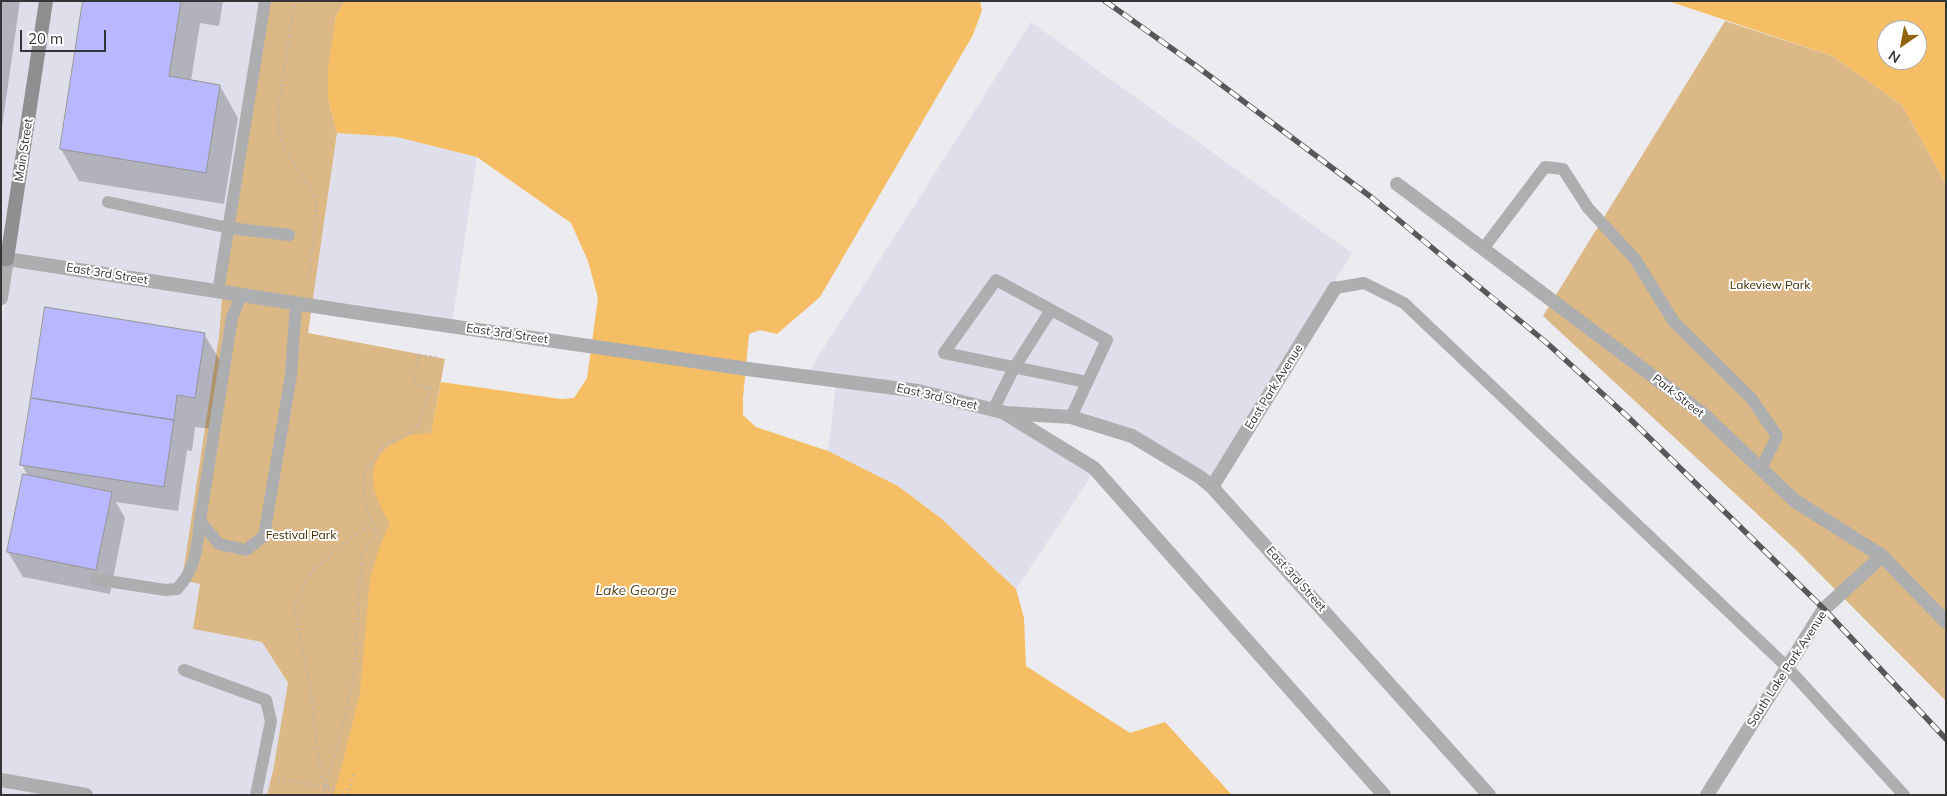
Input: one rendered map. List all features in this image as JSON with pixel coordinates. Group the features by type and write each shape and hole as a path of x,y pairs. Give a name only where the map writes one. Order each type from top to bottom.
{"main road":[{"name":"Main Street","path":"4,258 46,1"}],"street":[{"name":"Park Street","path":"1397,184 1703,414 1795,501 1882,556 1946,622"},
{"name":"East 3rd Street","path":"4,258 218,292 755,370 918,391 999,412 1071,417 1132,436 1200,477 1212,487 1489,795"},
{"name":"Main Street","path":"1,298 4,258"},
{"name":"East Park Avenue","path":"1212,487 1334,288"},
{"name":"East 3rd Street","path":"999,412 1094,468 1384,795"},
{"name":"South Lake Park Avenue","path":"1707,795 1824,609 1882,556"},
{"path":"1,780 86,795"}],"lane":[{"path":"218,292 265,1"},
{"path":"1483,249 1545,167 1563,169 1588,208 1635,259 1674,322 1751,398 1777,436 1761,469"},
{"path":"108,202 228,228 289,235"},
{"path":"1071,417 1107,340 996,280 944,353 1087,382"},
{"path":"1334,288 1364,283 1404,303 1787,667 1904,795"},
{"path":"95,579 165,590 177,589 186,580 197,553 200,521 232,318 241,295"},
{"path":"200,521 219,544 246,550 264,536 301,304"},
{"path":"999,412 1014,368 1051,310"},
{"path":"184,670 266,700 271,721 256,795"}],"path":[{"path":"295,1 278,110 279,131 284,147 314,195 317,213 301,304"},
{"path":"323,795 334,760 354,677 362,555 376,533 365,501 364,473 382,447 409,433 419,423 431,388 414,385 418,355 436,357"},
{"path":"326,787 321,776 311,692 294,605 312,571 342,545 372,524"},
{"path":"260,777 326,787 348,795 354,774"}],"shaded area":[{"path":"1,1 42,1 1,275"},
{"path":"51,1 269,1 223,286 12,254"},
{"path":"1031,22 1352,253 1209,479 1137,434 809,371"},
{"path":"337,133 397,137 477,157 452,324 312,301"},
{"path":"11,263 222,296 200,584 193,629 262,642 288,684 267,795 1,795 1,324"},
{"path":"836,384 929,398 1004,418 1093,473 1016,589 942,519 898,486 828,451"}],"green space":[{"name":"Festival Park","path":"269,1 345,1 336,16 328,99 337,133 308,333 445,359 431,434 376,795 267,795 288,683 262,642 193,629 200,584 182,580 219,336 223,286"},
{"name":"Lakeview Park","path":"1725,21 1833,56 1902,105 1943,178 1946,187 1946,701 1795,549 1543,316"}],"water":[{"name":"Lake George","path":"345,1 980,1 982,10 973,35 820,297 777,334 760,330 749,334 743,415 756,427 828,451 898,486 942,519 1016,589 1024,618 1026,666 1130,733 1165,722 1232,795 333,795 360,693 370,579 380,546 390,523 375,490 374,468 378,458 385,450 411,435 431,433 441,382 561,399 574,398 587,378 598,298 588,261 571,223 477,157 397,137 337,133 328,99 328,67 336,16"},
{"path":"1668,1 1946,1 1946,187 1943,178 1902,105 1833,56"}],"building":[{"path":"83,1 181,1 169,76 220,85 206,173 60,149"},
{"path":"45,307 205,333 195,398 177,395 174,420 31,398"},
{"path":"31,398 174,420 164,487 20,465"},
{"path":"23,474 112,492 96,570 7,552"}],"railway":[{"path":"1105,1 1195,65 1371,197 1548,344 1629,418 1824,609 1946,739"}]}
